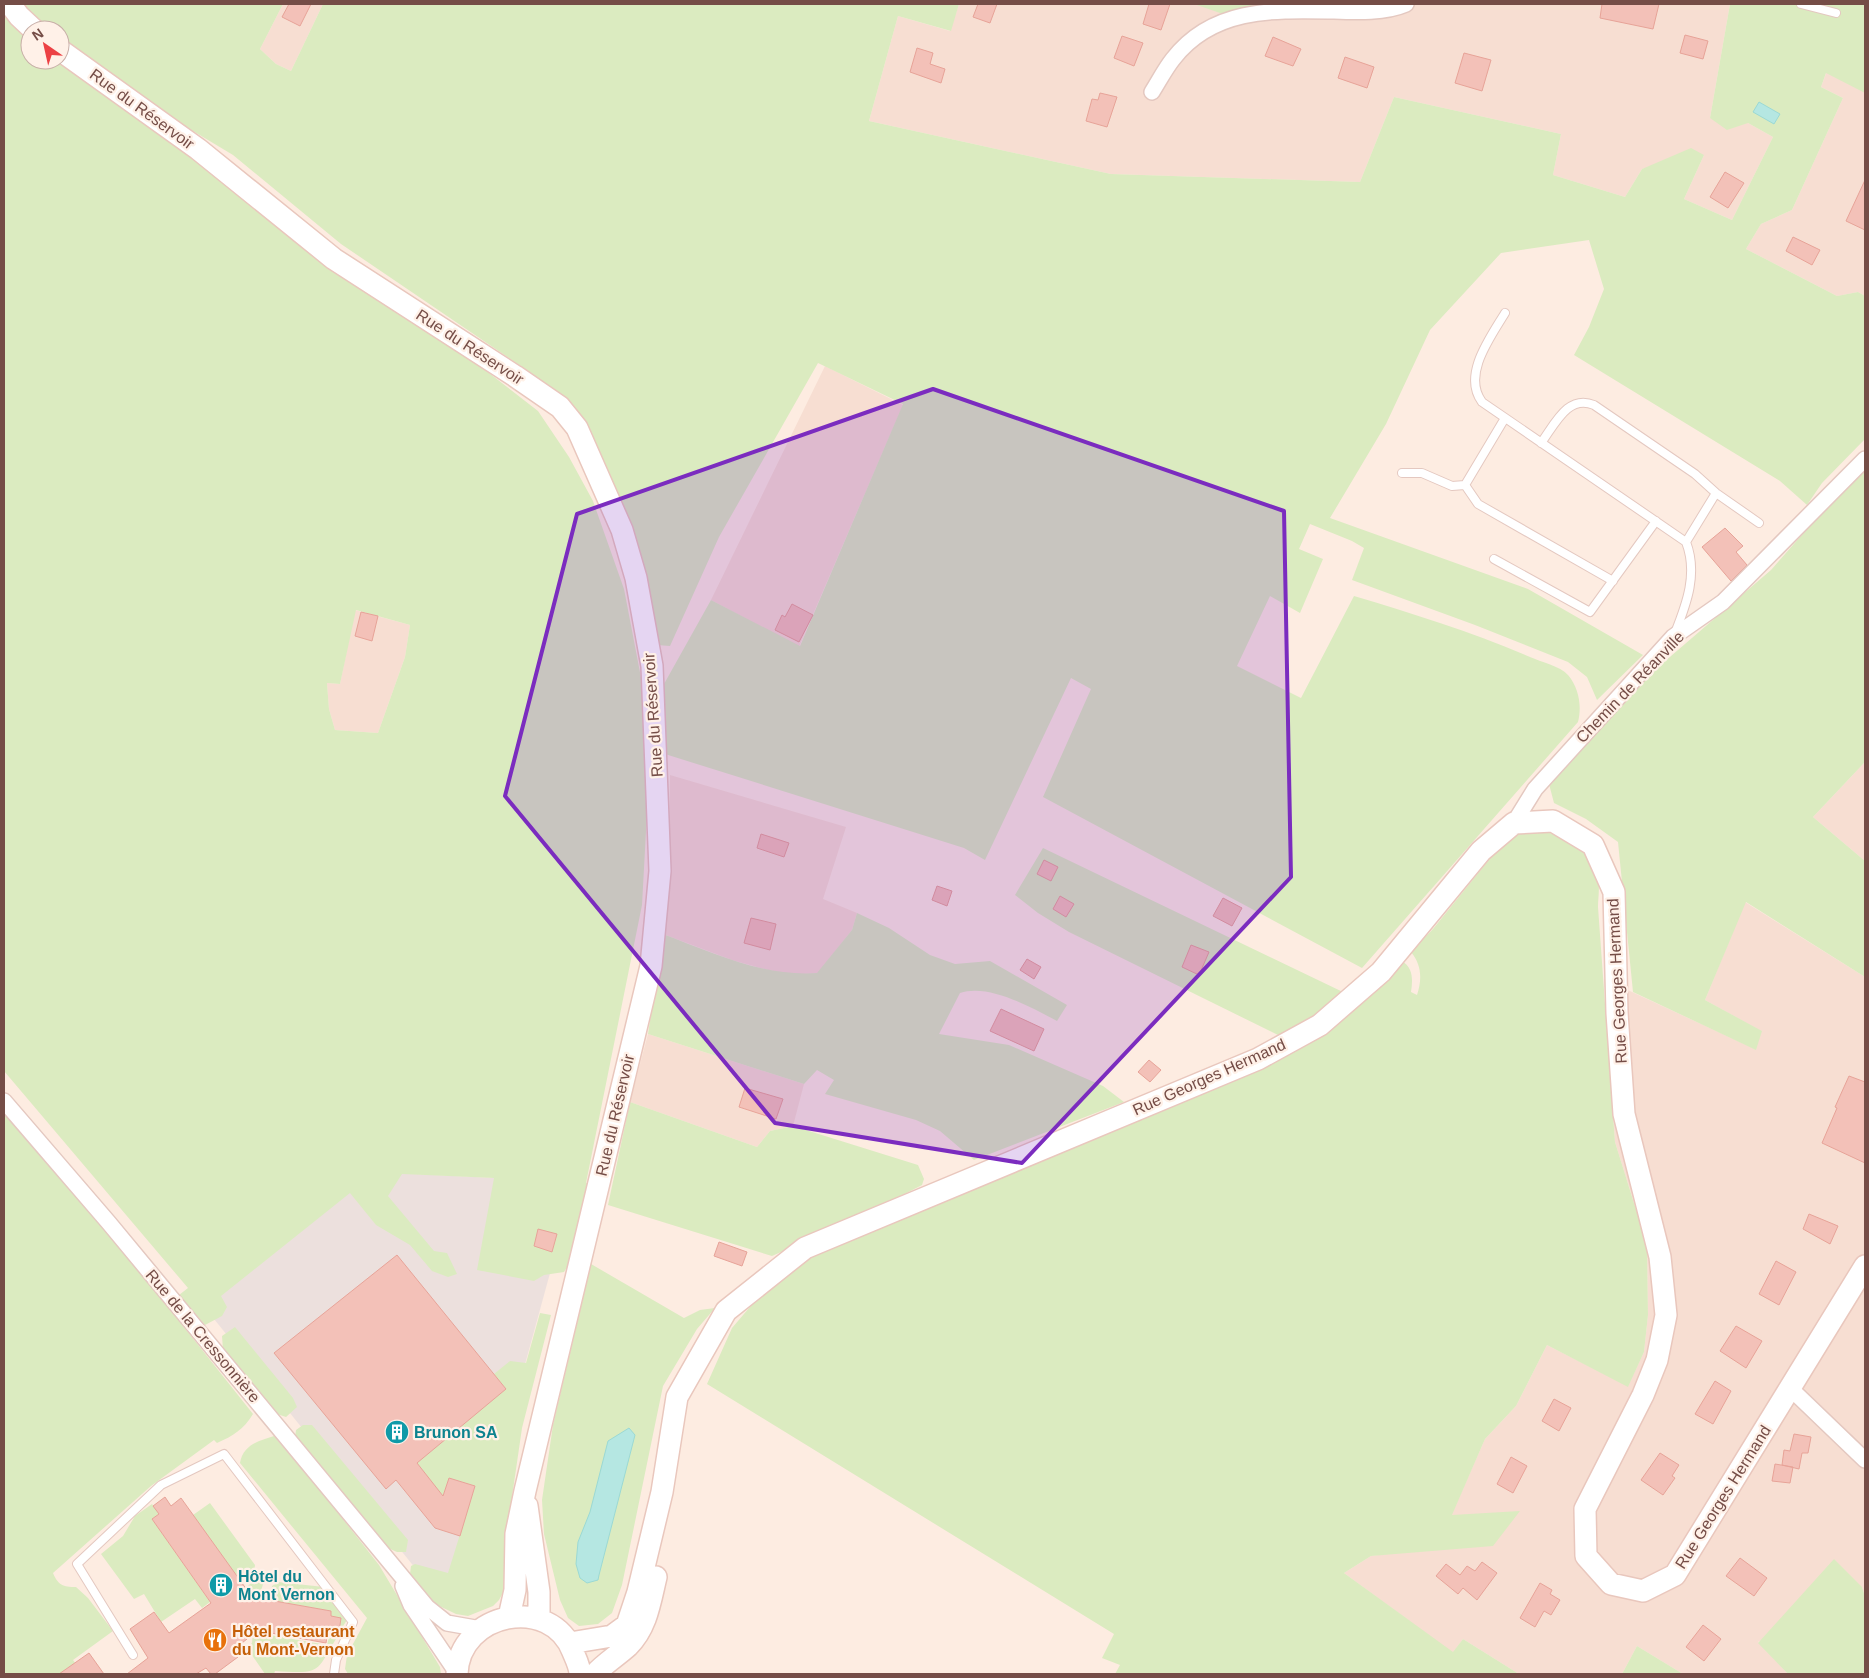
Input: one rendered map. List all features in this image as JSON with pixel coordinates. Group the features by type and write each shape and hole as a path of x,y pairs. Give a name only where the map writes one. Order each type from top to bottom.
{"street":[{"path":"10,4 23,20"},
{"path":"1152,92 1173,58 1200,33 1226,19 1274,10 1359,12 1406,4"},
{"name":"Rue du Réservoir","path":"70,57 198,149 334,260 507,370 560,407 577,428 622,530 636,578 652,666 660,871 651,966 525,1491 516,1534 514,1602 509,1617"},
{"name":"Chemin de Réanville","path":"1514,823 1536,789 1602,712 1673,637 1723,602 1865,459"},
{"name":"Rue Georges Hermand","path":"570,1643 612,1636 627,1624 638,1592 662,1492 677,1397 726,1311 805,1248 1258,1059 1320,1025 1381,972 1481,851 1514,823 1553,821 1593,845 1614,892 1617,1013 1624,1114 1660,1256 1666,1315 1657,1360 1644,1395 1585,1509 1586,1556 1611,1584 1643,1591 1675,1575 1865,1266"},
{"name":"Rue de la Cressonnière","path":"4,1101 110,1223 398,1575 427,1607 447,1623 481,1629"},
{"path":"1790,1388 1865,1460"},
{"name":"Rue du Réservoir","path":"525,1491 539,1592 539,1619"},
{"name":"Rue Georges Hermand","path":"594,1674 628,1645 646,1621 657,1570 662,1492"},
{"name":"Rue de la Cressonnière","path":"398,1575 411,1605 457,1674"},
{"path":"457,1674 466,1646 481,1629 496,1620 509,1617 539,1619 549,1624 570,1643 580,1669 580,1674"}],"lane":[{"path":"1801,4 1836,13"},
{"path":"1505,313 1488,340 1478,366 1474,382 1476,394 1482,402 1686,542 1691,554 1692,572 1686,605 1673,637"},
{"path":"1541,443 1567,409 1574,403 1584,401 1594,405 1695,474 1716,493 1759,523"},
{"path":"1465,485 1505,418"},
{"path":"1402,473 1422,473 1452,486 1465,485"},
{"path":"1465,485 1478,504 1612,581"},
{"path":"1686,542 1716,493"},
{"path":"1494,559 1590,612 1656,521"},
{"path":"133,1656 77,1564 161,1485 224,1454 353,1622 336,1660 334,1674"}],"highlighted area":[{"path":"933,389 1284,511 1291,877 1022,1163 775,1123 505,796 577,514"}],"shaded area":[{"path":"283,4 323,4 291,71 276,64 260,49"},
{"path":"959,4 1730,4 1710,118 1748,123 1773,137 1732,220 1684,199 1704,155 1642,169 1625,197 1553,175 1561,134 1394,97 1360,182 1111,174 869,121 898,16 950,31"},
{"path":"1852,4 1865,4 1865,296 1858,292 1837,296 1746,249 1761,224 1792,210 1843,98 1821,87"},
{"path":"825,366 903,405 799,647 711,600"},
{"path":"355,610 410,625 405,657 378,733 335,730 329,709 327,683 340,684"},
{"path":"1865,762 1865,861 1813,817"},
{"path":"670,775 846,827 823,899 857,913 852,930 818,973 794,975 768,970 732,960 663,934 669,854"},
{"path":"1745,902 1865,977 1865,1596 1862,1587 1758,1642 1788,1674 1683,1674 1637,1646 1622,1674 1519,1674 1463,1639 1453,1653 1344,1573 1371,1556 1402,1552 1451,1516 1485,1439 1516,1406 1547,1345 1628,1386 1644,1352 1648,1315 1647,1245 1615,1142 1604,979 1755,1049 1761,1031 1705,1000"},
{"path":"648,1034 804,1084 793,1126 770,1131 757,1147 630,1102"},
{"path":"334,1170 575,1182 468,1572 424,1579 189,1288"}],"green space":[{"path":"22,4 283,4 260,49 276,64 291,71 323,4 959,4 951,31 898,16 869,121 1111,174 1360,182 1394,97 1561,134 1553,175 1625,197 1642,169 1691,148 1704,155 1684,199 1732,220 1773,137 1748,123 1727,130 1710,118 1730,4 1865,4 1865,93 1826,73 1821,87 1843,98 1792,210 1761,224 1746,249 1837,296 1858,292 1865,296 1865,439 1822,483 1807,505 1780,481 1574,355 1589,327 1604,289 1589,240 1501,253 1430,330 1386,424 1330,518 1528,589 1643,655 1597,700 1587,677 1568,662 1475,625 1352,580 1364,548 1352,541 1310,524 1299,549 1323,559 1300,613 1270,596 1237,666 1301,698 1354,596 1465,631 1565,672 1572,680 1577,691 1580,710 1578,722 1362,968 1043,797 1091,689 1071,678 985,860 964,848 665,754 664,684 711,600 800,646 903,404 818,363 719,537 670,646 657,645 646,586 557,411 528,371 341,244 233,155 188,128 70,49 70,20 37,20"},
{"path":"1194,4 1261,4 1223,14"},
{"path":"4,16 20,31 20,70 70,69 476,363 538,411 569,457 593,501 624,589 643,688 647,813 642,905 586,1183 593,1185 574,1256 564,1272 544,1275 534,1281 477,1270 494,1178 402,1174 388,1196 434,1251 447,1253 457,1274 448,1277 432,1271 410,1245 376,1225 350,1193 221,1296 227,1307 222,1316 205,1325 179,1295 188,1288 4,1071","holes":["356,610 410,625 405,657 378,733 335,730 329,709 327,683 340,684"]},
{"path":"1865,471 1865,762 1813,817 1865,861 1865,977 1746,902 1705,1000 1762,1031 1756,1050 1633,992 1618,842 1586,819 1554,803 1549,784 1635,687 1771,570 1815,520"},
{"path":"1538,830 1567,840 1584,852 1595,869 1598,879 1598,907 1615,1142 1647,1245 1648,1315 1644,1352 1628,1387 1547,1345 1516,1406 1485,1439 1452,1515 1520,1511 1493,1546 1371,1556 1344,1573 1453,1652 1463,1639 1519,1674 1115,1674 1120,1665 1102,1658 1114,1634 707,1384 732,1328 761,1294 798,1261 1277,1057 1341,1021 1402,961 1410,970 1411,992 1417,995 1420,973 1415,957 1411,952 1433,929 1504,841 1521,831"},
{"path":"1043,848 1345,993 1289,1033 1278,1035 1069,932 1038,913 1015,895"},
{"path":"857,913 889,928 930,955 955,964 990,961 1067,1005 1057,1021 1010,998 997,994 984,991 960,993 939,1034 1009,1045 1103,1086 1124,1102 974,1160 940,1131 916,1120 825,1094 834,1080 817,1070 804,1084 648,1034 663,934 720,956 758,967 797,973 817,973 852,930"},
{"path":"630,1102 757,1147 770,1131 793,1126 918,1165 924,1179 922,1185 858,1218 772,1256 608,1205"},
{"path":"4,1111 88,1206 253,1414 238,1432 217,1443 214,1440 151,1486 53,1573 61,1584 76,1587 88,1598 113,1631 73,1660 76,1664 64,1672 65,1674 4,1674"},
{"path":"591,1264 684,1318 700,1310 715,1308 697,1329 663,1386 622,1585 612,1613 598,1624 579,1626 568,1618 560,1600 544,1534 542,1500 553,1425"},
{"path":"540,1313 551,1315 522,1428 506,1538 507,1585 499,1600 493,1606 468,1616 456,1614 433,1603 410,1574 411,1566 415,1564 448,1573 475,1486 449,1478 443,1496 417,1463 506,1389 494,1374 510,1361 526,1363"},
{"path":"235,1327 293,1398 297,1407 286,1417 274,1413 223,1350 222,1336"},
{"path":"303,1425 312,1425 408,1540 406,1552 397,1552 388,1548 295,1437 296,1430"},
{"path":"274,1436 324,1495 379,1565 440,1667 441,1674 348,1674 345,1669 347,1655 367,1618 240,1463 244,1452 248,1448 257,1442"},
{"path":"210,1503 255,1565 254,1573 241,1582 193,1515"},
{"path":"152,1504 159,1514 152,1519 210,1602 202,1608 195,1599 161,1622 144,1594 134,1599 101,1554 123,1536 135,1516"},
{"path":"1834,1559 1862,1587 1865,1596 1865,1674 1788,1674 1758,1643"},
{"path":"258,1578 264,1581 256,1607 245,1588"},
{"path":"278,1582 324,1587 347,1620 339,1632 341,1619 331,1616 331,1611 269,1600 272,1586"},
{"path":"253,1632 327,1645 330,1633 339,1634 326,1657 316,1668 302,1672 275,1671 274,1674 265,1674 247,1648 252,1643"},
{"path":"1637,1646 1683,1674 1622,1674"}],"water":[{"path":"1759,102 1780,114 1774,124 1753,112"},
{"path":"629,1428 635,1435 598,1580 587,1583 580,1578 576,1564 578,1542 590,1512 608,1441"}],"building":[{"path":"289,4 311,4 300,26 282,17"},
{"path":"978,4 997,4 990,23 973,17"},
{"path":"1149,4 1170,4 1161,30 1143,24"},
{"path":"1602,4 1659,4 1653,29 1600,18"},
{"path":"1685,35 1708,41 1703,59 1680,53"},
{"path":"1122,36 1143,43 1134,66 1114,58"},
{"path":"1273,37 1301,49 1293,66 1265,56"},
{"path":"917,48 933,53 930,64 945,69 941,83 910,72"},
{"path":"1464,53 1491,60 1482,91 1455,83"},
{"path":"1345,57 1374,67 1367,88 1338,78"},
{"path":"1100,93 1117,97 1107,127 1086,121 1092,99 1098,100"},
{"path":"1725,172 1744,183 1728,208 1710,197"},
{"path":"1865,180 1865,230 1846,221"},
{"path":"1793,237 1820,250 1812,265 1786,251"},
{"path":"1725,528 1743,546 1736,552 1747,565 1731,581 1702,547"},
{"path":"792,604 813,615 799,642 775,630 782,615 785,617"},
{"path":"361,612 378,616 372,641 355,636"},
{"path":"761,834 789,843 784,857 757,848"},
{"path":"1044,860 1058,867 1051,881 1037,874"},
{"path":"937,886 952,891 947,906 932,900"},
{"path":"1060,896 1074,904 1066,917 1053,909"},
{"path":"1223,898 1242,908 1232,926 1213,916"},
{"path":"751,918 776,924 770,950 744,943"},
{"path":"1191,945 1209,952 1199,975 1182,967"},
{"path":"1027,959 1041,967 1034,979 1020,970"},
{"path":"1001,1009 1044,1029 1034,1051 990,1031"},
{"path":"1149,1060 1161,1070 1150,1082 1138,1072"},
{"path":"1849,1076 1865,1082 1865,1163 1822,1143"},
{"path":"745,1088 783,1099 776,1119 739,1107"},
{"path":"1809,1214 1838,1226 1830,1244 1803,1229"},
{"path":"538,1229 557,1234 552,1252 534,1246"},
{"path":"719,1242 747,1252 742,1266 714,1256"},
{"name":"Brunon SA","path":"397,1255 506,1389 417,1463 443,1496 449,1478 475,1486 460,1536 435,1528 396,1480 386,1489 274,1353"},
{"path":"1776,1261 1796,1272 1779,1305 1759,1294"},
{"path":"1736,1326 1762,1341 1746,1368 1720,1351"},
{"path":"1715,1381 1731,1391 1713,1424 1695,1414"},
{"path":"1554,1399 1571,1408 1559,1431 1542,1421"},
{"path":"1794,1434 1811,1437 1808,1453 1802,1453 1799,1469 1782,1465 1784,1450 1790,1451"},
{"path":"1660,1453 1679,1465 1672,1476 1675,1478 1663,1495 1641,1480"},
{"path":"1511,1457 1527,1466 1513,1493 1497,1484"},
{"path":"1775,1464 1793,1467 1790,1483 1772,1481"},
{"name":"Hôtel du Mont Vernon","path":"165,1497 171,1506 181,1498 252,1597 331,1611 331,1616 341,1618 339,1632 328,1630 326,1643 249,1629 247,1639 233,1650 238,1657 215,1674 211,1674 206,1668 196,1674 127,1674 148,1658 130,1629 154,1612 169,1633 211,1603 152,1519 159,1514 153,1506"},
{"path":"1740,1558 1767,1578 1754,1596 1726,1576"},
{"path":"1482,1562 1497,1573 1477,1600 1463,1588 1458,1594 1436,1576 1446,1564 1460,1575 1467,1566 1475,1571"},
{"path":"1540,1583 1552,1590 1550,1594 1560,1600 1551,1615 1544,1611 1535,1627 1520,1618"},
{"path":"1703,1625 1721,1639 1704,1661 1686,1647"},
{"path":"89,1653 104,1674 59,1674"}],"place":[{"name":"Brunon SA","path":"397,1432"},
{"name":"Hôtel du Mont Vernon","path":"221,1585"},
{"name":"Hôtel restaurant du Mont-Vernon","path":"215,1640"}]}
